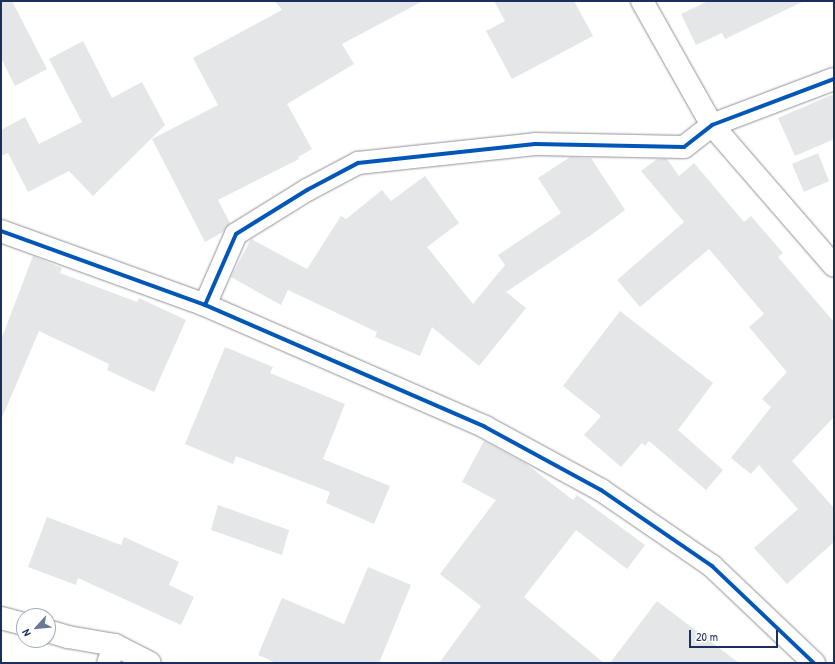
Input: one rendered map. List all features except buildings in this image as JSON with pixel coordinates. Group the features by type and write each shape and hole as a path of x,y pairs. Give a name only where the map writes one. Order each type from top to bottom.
{"street":[{"path":"642,1 712,125 834,266"},
{"path":"205,305 236,234 307,190 358,163 535,144 684,147 712,125 834,78"},
{"path":"1,231 205,305 485,427 601,490 712,566 814,663"},
{"path":"1,618 16,622"},
{"path":"56,633 112,654 150,663"}],"cycle path":[{"path":"205,305 236,234 307,190 358,163 535,144 684,147 712,125 834,79"},
{"path":"1,231 205,305 485,427 601,490 712,566 814,663"}]}
